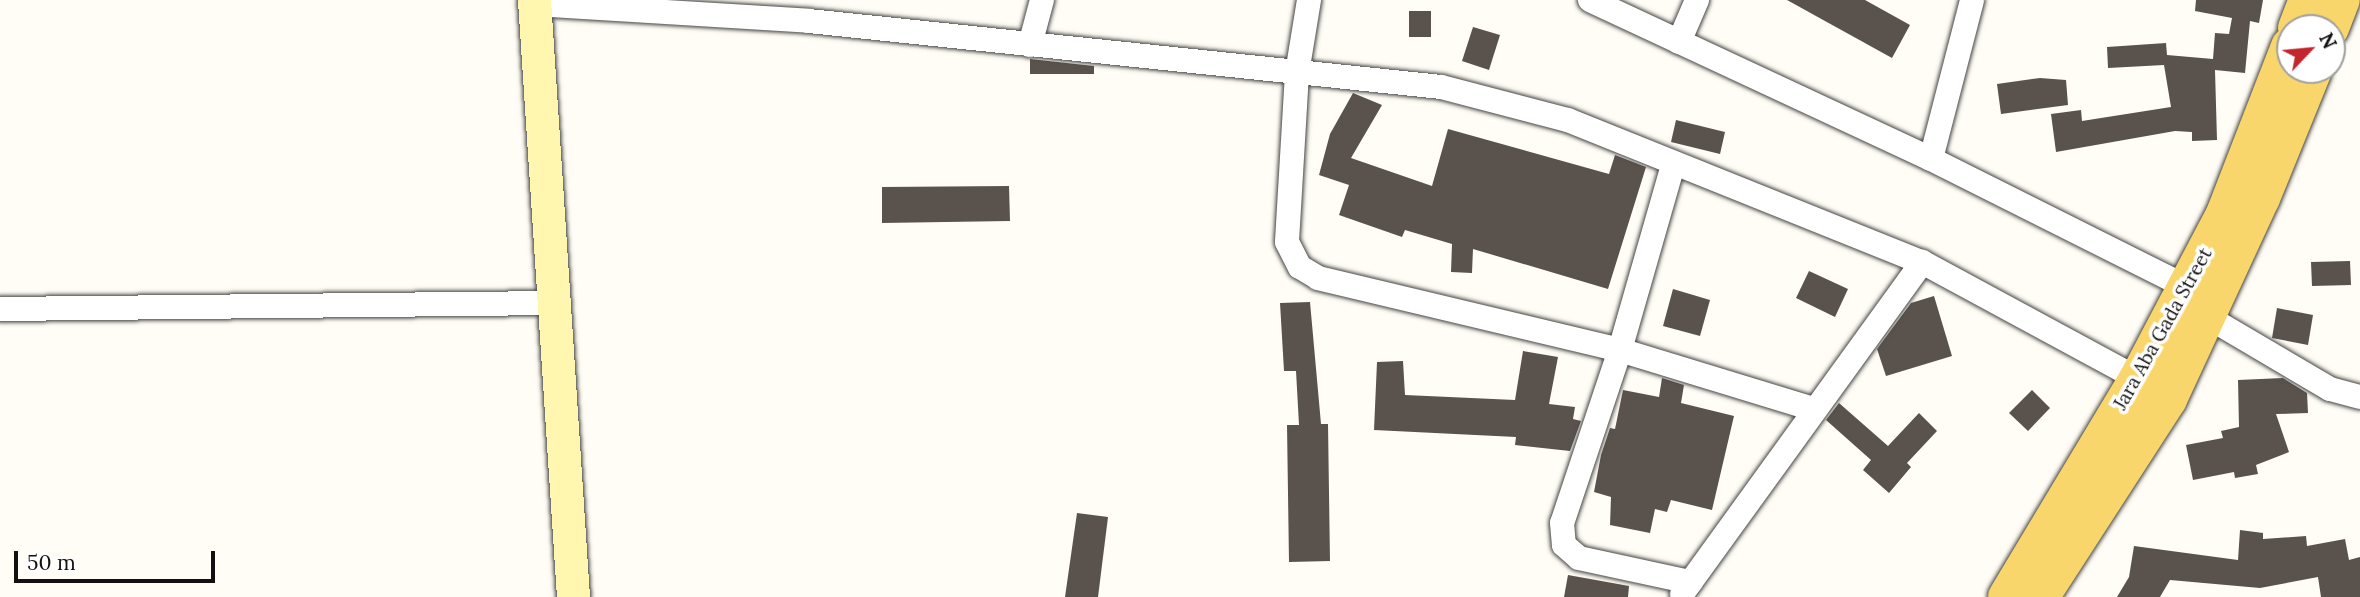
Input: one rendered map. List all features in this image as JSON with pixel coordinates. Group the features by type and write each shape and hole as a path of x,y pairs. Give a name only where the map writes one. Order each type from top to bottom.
{"main road":[{"name":"Jara Aba Gada Street","path":"2040,597 2168,399 2225,214 2276,82"},
{"name":"Jara Aba Gada Street","path":"2007,597 2138,379 2197,301 2306,84"}],"street":[{"path":"1030,45 1042,0"},
{"path":"1309,0 1297,74 1287,242 1300,267 1318,278 1620,350 1813,409"},
{"path":"1590,0 1931,159 2197,301 2330,390 2360,397"},
{"path":"1679,42 1697,0"},
{"path":"1931,159 1972,0"},
{"path":"573,597 534,2 814,10 1030,45 1441,87 1567,120 1673,165 1922,262 2138,379"},
{"path":"1673,165 1620,350 1562,523 1564,545 1579,558 1685,589 1922,262"},
{"path":"0,309 554,303"}],"building":[{"path":"1787,0 1865,0 1910,25 1892,58"},
{"path":"2196,0 2263,0 2259,23 2250,21 2245,73 2215,70 2217,140 2192,141 2192,132 2175,131 2056,152 2051,114 2081,110 2082,121 2171,107 2164,65 2108,68 2107,47 2166,43 2167,55 2213,59 2215,33 2229,34 2232,18 2195,11"},
{"path":"1409,11 1431,11 1431,37 1409,37"},
{"path":"1473,27 1500,35 1489,70 1462,61"},
{"path":"1030,59 1094,66 1094,74 1030,74"},
{"path":"2040,78 2066,80 2068,105 2001,114 1997,84"},
{"path":"1353,93 1382,105 1351,158 1432,186 1448,129 1609,174 1615,155 1646,167 1608,289 1473,249 1472,273 1451,272 1452,244 1405,230 1402,237 1339,215 1349,185 1319,175 1330,134"},
{"path":"1676,120 1725,132 1720,154 1671,142"},
{"path":"1009,186 1010,221 882,223 882,187"},
{"path":"2350,261 2351,285 2312,286 2311,262"},
{"path":"1809,271 1848,289 1835,317 1796,298"},
{"path":"1673,289 1710,300 1700,336 1663,326"},
{"path":"1934,296 1952,356 1886,376 1877,349 1911,303"},
{"path":"1310,302 1321,424 1328,424 1330,561 1289,562 1287,425 1299,425 1296,371 1284,371 1280,303"},
{"path":"2277,308 2313,315 2308,345 2272,338"},
{"path":"1523,351 1558,357 1549,404 1575,407 1573,419 1581,421 1570,451 1515,445 1516,437 1374,430 1377,362 1403,361 1405,395 1515,400"},
{"path":"1662,378 1684,385 1681,403 1734,416 1712,510 1671,500 1667,512 1655,509 1650,533 1610,525 1611,497 1594,492 1601,455 1610,428 1615,429 1623,390 1659,397"},
{"path":"2283,378 2307,393 2308,413 2276,414 2289,452 2256,465 2258,474 2235,478 2234,472 2193,480 2186,445 2223,438 2221,431 2239,427 2238,380"},
{"path":"2032,390 2050,408 2028,431 2009,413"},
{"path":"1839,403 1888,446 1919,413 1937,431 1907,463 1911,467 1889,493 1863,470 1871,460 1826,420"},
{"path":"1077,513 1108,517 1098,597 1065,597"},
{"path":"2240,530 2263,533 2263,539 2306,536 2307,546 2345,539 2349,560 2360,557 2360,597 2321,597 2318,577 2260,588 2170,580 2160,597 2117,597 2129,577 2134,546 2238,560"},
{"path":"1568,575 1629,586 1628,597 1564,597"}]}
